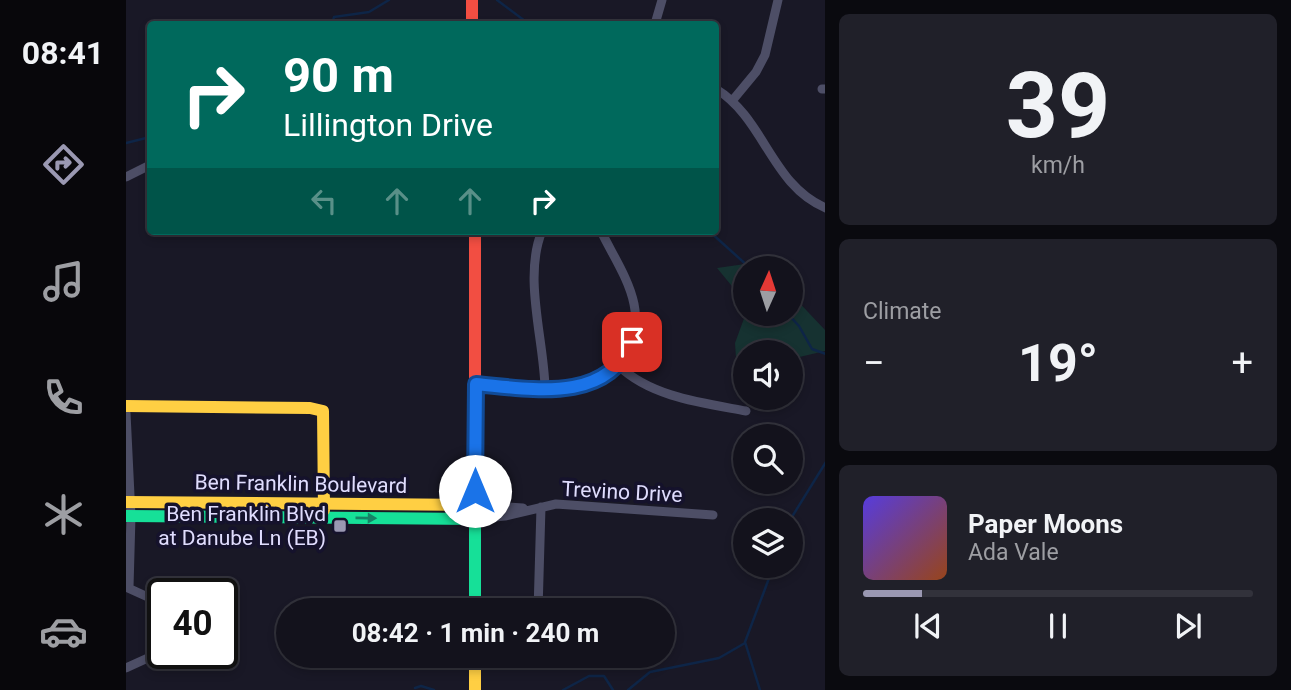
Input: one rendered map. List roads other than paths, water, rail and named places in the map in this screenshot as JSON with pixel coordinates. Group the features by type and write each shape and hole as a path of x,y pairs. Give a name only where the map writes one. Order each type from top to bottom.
{"street":[{"path":"472,0 472,21"},
{"path":"656,21 662,0"},
{"path":"732,100 748,83 765,55 778,0"},
{"path":"719,91 732,100 752,125 790,185 805,198 825,208"},
{"path":"126,177 147,166"},
{"path":"475,235 475,598"},
{"path":"541,235 536,256 537,332 544,360 545,388"},
{"path":"476,384 545,388 589,384 619,366 632,342 635,315 629,290 603,235"},
{"path":"619,366 641,382 666,392 746,411"},
{"path":"126,406 310,408 323,411 323,517"},
{"path":"126,413 129,516 127,587 147,597"},
{"name":"Ben Franklin Boulevard","path":"128,502 475,505"},
{"name":"Trevino Drive","path":"475,505 528,509"},
{"name":"Trevino Drive","path":"475,519 505,516 541,507 583,505 713,515"},
{"path":"538,598 541,507"},
{"name":"Ben Franklin Boulevard","path":"129,516 475,519"},
{"path":"126,668 147,658"},
{"path":"475,668 475,690"}],"waterway":[{"path":"333,21 334,17 369,12 389,0"},
{"path":"497,0 525,21"},
{"path":"126,143 146,138 147,129"},
{"path":"713,235 737,256"},
{"path":"799,326 812,349 825,354"},
{"path":"797,508 825,464"},
{"path":"760,690 745,642 769,578"},
{"path":"628,690 650,672 719,658 745,643"},
{"path":"563,690 589,676 604,676 613,690"},
{"path":"415,688 421,686 434,690"}],"place":[{"name":"Ben Franklin Blvd at Danube Ln (EB)","path":"340,526"}]}
